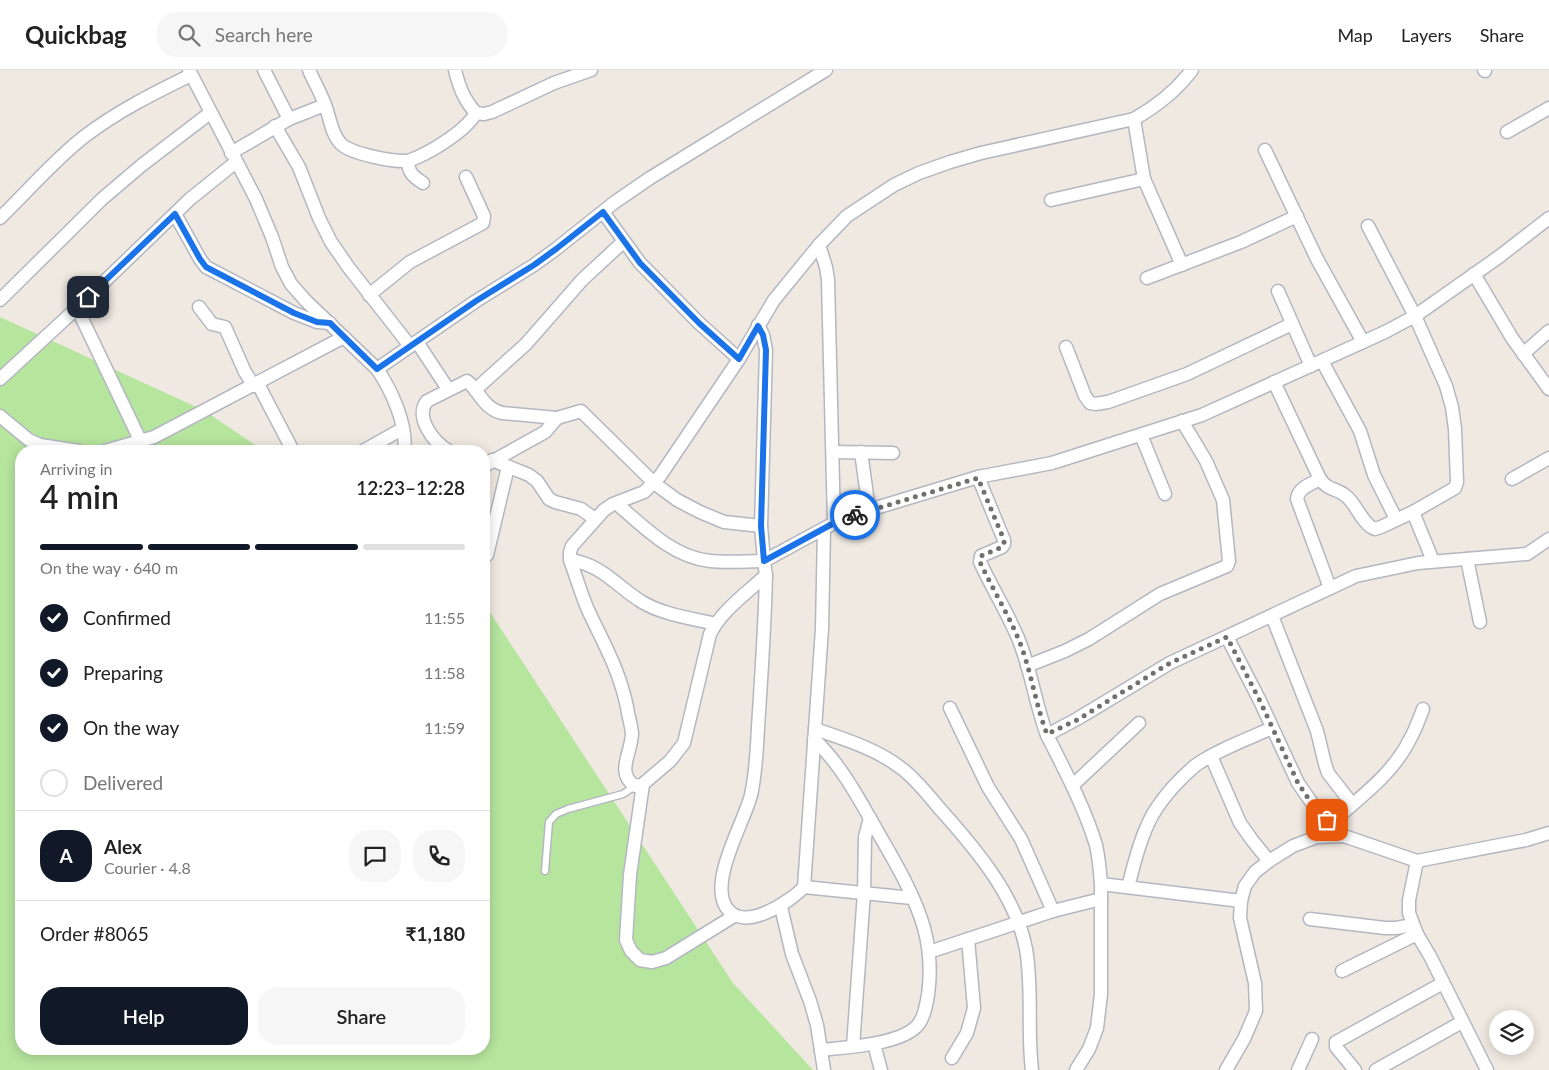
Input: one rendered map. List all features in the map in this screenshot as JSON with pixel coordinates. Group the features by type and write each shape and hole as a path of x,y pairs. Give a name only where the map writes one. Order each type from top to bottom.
{"street":[{"path":"264,70 289,119"},
{"path":"308,70 325,105 332,127 342,144 383,159 396,162 417,158 464,129 476,113"},
{"path":"455,70 463,96 476,113 484,114 554,83 591,70"},
{"path":"377,369 476,301 534,265 650,178 826,70"},
{"path":"639,785 628,782 625,775 632,731 620,678 587,608 570,560 572,546 604,510 644,492 654,483 739,359 774,300 818,245 847,216 894,185 919,173 981,153 1134,119 1170,96 1192,70"},
{"path":"0,218 85,136 136,102 190,73 256,199 291,284 377,369 391,392 399,414 405,445"},
{"path":"0,379 234,158 275,126 325,105"},
{"path":"1507,132 1549,108"},
{"path":"0,300 102,198 210,113"},
{"path":"1134,119 1144,179 1182,265"},
{"path":"275,126 299,167 319,218 331,242 370,295 413,344 448,389"},
{"path":"1265,150 1317,259 1363,342"},
{"path":"408,161 408,169 411,174 423,183"},
{"path":"370,295 410,262 483,223 484,216 466,177"},
{"path":"1051,200 1144,179"},
{"path":"603,212 640,263 739,359"},
{"path":"175,214 206,267 294,313 317,322 330,323"},
{"path":"1147,278 1241,242 1297,216"},
{"path":"616,503 673,549 693,557 710,561 764,561 829,526 869,510 978,478 1052,463 1202,415 1363,342 1415,316 1549,218"},
{"path":"1274,382 1320,479 1328,488 1348,497 1371,527 1376,529 1413,512 1455,488 1457,482 1455,429 1452,407 1437,363 1368,226"},
{"path":"475,390 526,344 582,280 623,242"},
{"path":"758,326 763,335 766,350 761,526 766,575 756,759 751,794 746,813 731,846 725,866 722,893 726,907 734,916 747,918 781,906 804,887 833,452 828,280 826,267 818,245"},
{"path":"1474,274 1523,354 1549,389"},
{"path":"1278,291 1292,324 1360,431 1374,475 1396,519"},
{"path":"199,307 212,324 225,327 245,372 256,385 290,445"},
{"path":"77,308 141,442"},
{"path":"1066,347 1085,396 1090,403 1095,404 1108,402 1187,374 1292,324"},
{"path":"1523,354 1549,331"},
{"path":"129,445 154,437 344,337"},
{"path":"438,445 432,437 424,419 424,405 427,401 448,389 467,381 494,411 557,418 581,411 654,483 678,500 724,522 761,526"},
{"path":"0,416 29,440 38,445"},
{"path":"490,462 545,432 557,418"},
{"path":"1027,666 1065,651 1160,594 1227,566 1230,562 1222,500 1206,461 1182,421"},
{"path":"374,445 402,429"},
{"path":"1140,435 1164,494"},
{"path":"833,452 893,453"},
{"path":"861,452 869,510"},
{"path":"1512,478 1549,458"},
{"path":"490,463 508,467 529,475 537,481 549,499 581,509 595,519"},
{"path":"490,542 508,467"},
{"path":"978,478 1004,540 1002,547 981,556 980,562 1018,639 1038,711 1047,734 1073,785 1096,847 1102,899 1101,994 1097,1028 1089,1049 1076,1070"},
{"path":"1320,479 1301,490 1297,494 1297,499 1330,588"},
{"path":"1413,512 1433,561"},
{"path":"1047,734 1077,720 1170,663 1356,576 1433,561 1527,554 1549,539"},
{"path":"1467,559 1480,622"},
{"path":"570,560 592,565 642,602 658,610 715,624"},
{"path":"734,916 666,958 652,962 640,960 631,951 626,940 639,785 670,761 684,743 710,634 715,624 766,575"},
{"path":"1272,616 1318,731 1324,764 1328,773 1352,804"},
{"path":"1227,637 1260,701 1298,783 1312,804 1344,836"},
{"path":"950,708 984,778 1021,839 1053,911"},
{"path":"1330,823 1380,779 1396,760 1409,742 1423,709"},
{"path":"1073,785 1139,723"},
{"path":"1128,887 1136,857 1152,815 1178,782 1196,765 1211,756 1272,728"},
{"path":"815,734 842,770 894,860 912,898 924,927 929,952 930,978 926,1010 916,1027 901,1036 874,1044 821,1050"},
{"path":"815,734 849,741 882,756 901,768 919,784 965,836 987,866 1018,922 1026,949 1031,993 1032,1070"},
{"path":"1211,756 1240,823 1270,860"},
{"path":"853,1046 864,893 865,836 870,818"},
{"path":"1226,1070 1244,1039 1256,1011 1255,983 1240,918 1244,886 1255,872 1270,860 1293,846 1317,837 1344,836 1418,861 1526,840 1549,833"},
{"path":"1418,861 1409,900 1409,914 1415,930 1430,956 1485,1069"},
{"path":"1101,884 1241,901"},
{"path":"804,887 912,898"},
{"path":"929,952 1053,911 1102,899"},
{"path":"781,906 792,954 810,1001 824,1070"},
{"path":"1310,919 1415,930"},
{"path":"1342,971 1415,930"},
{"path":"952,1058 966,1033 974,1008 968,939"},
{"path":"1355,1070 1336,1047 1336,1042 1443,983"},
{"path":"1376,1070 1462,1022"},
{"path":"1298,1070 1312,1039"},
{"path":"874,1044 881,1070"}],"lane":[{"path":"545,871 549,822 556,814 622,794 639,785"}],"green space":[{"path":"0,317 205,411 255,445 15,445 15,1055 490,1055 490,612 733,983 813,1070 0,1070"}],"way so far":[{"path":"855,515 978,478 1004,540 1002,547 985,553 981,556 980,562 1018,639 1040,717 1047,734 1077,720 1170,663 1227,637 1260,701 1298,783 1312,804 1327,820"}],"route":[{"path":"88,297 175,214 206,267 294,313 317,322 330,323 377,369 476,301 534,265 603,212 640,263 699,323 739,359 758,326 763,335 766,350 761,526 764,561 834,523 855,515"}]}
